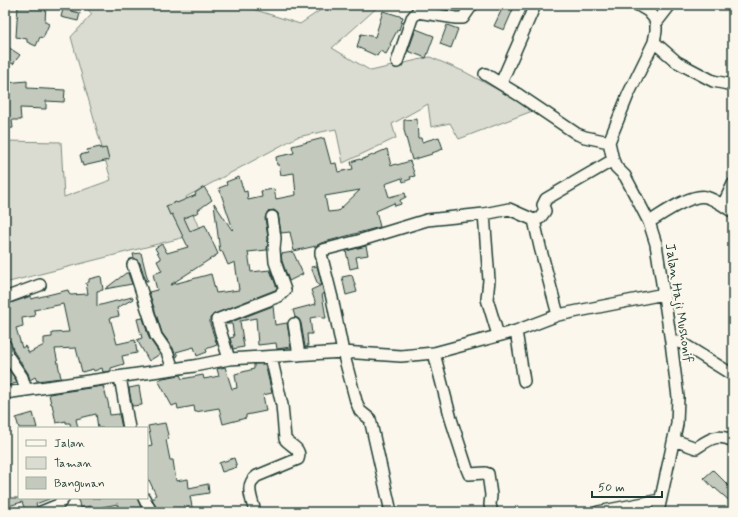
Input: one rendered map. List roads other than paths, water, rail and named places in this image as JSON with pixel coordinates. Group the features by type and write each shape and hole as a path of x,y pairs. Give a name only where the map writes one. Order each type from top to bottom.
{"street":[{"path":"397,62 412,18 417,12 463,18 472,5"},
{"path":"501,83 535,5"},
{"path":"485,74 501,83 577,134 609,142 628,95 654,42 656,23 654,18 648,11 638,5"},
{"path":"656,23 670,5"},
{"path":"654,42 677,62 713,81 733,85"},
{"name":"Jalan Haji Mushonif","path":"609,142 616,167 625,176 649,222 656,244 661,267 671,342 678,397 677,424 658,512"},
{"path":"391,512 373,428 370,419 360,411 358,407 343,352 321,251 426,220 509,210 534,220 543,215 545,211 543,205 546,199 613,160"},
{"path":"723,205 733,184"},
{"path":"649,222 680,203 705,196 733,212"},
{"path":"484,214 489,280 487,299 498,335"},
{"path":"229,359 217,320 242,312 279,296 285,290 275,262 275,238 272,217"},
{"path":"534,220 558,315"},
{"path":"133,265 156,336 166,352 173,369"},
{"path":"5,298 40,286"},
{"path":"5,393 194,366 229,359 343,352 401,356 434,353 516,331 558,315 664,294"},
{"path":"294,324 299,355"},
{"path":"516,331 524,381"},
{"path":"671,342 680,342 733,375"},
{"path":"5,345 7,355 22,377 26,390"},
{"path":"434,353 451,419 469,474 488,474 491,494 490,506 492,512"},
{"path":"255,512 249,484 252,479 298,459 300,455 296,448 285,439 282,405 271,357"},
{"path":"120,377 129,427"},
{"path":"674,440 696,448 713,438 719,437 733,441"},
{"path":"42,512 58,506 63,499"},
{"path":"144,499 151,512"},
{"path":"598,512 660,500"}]}
